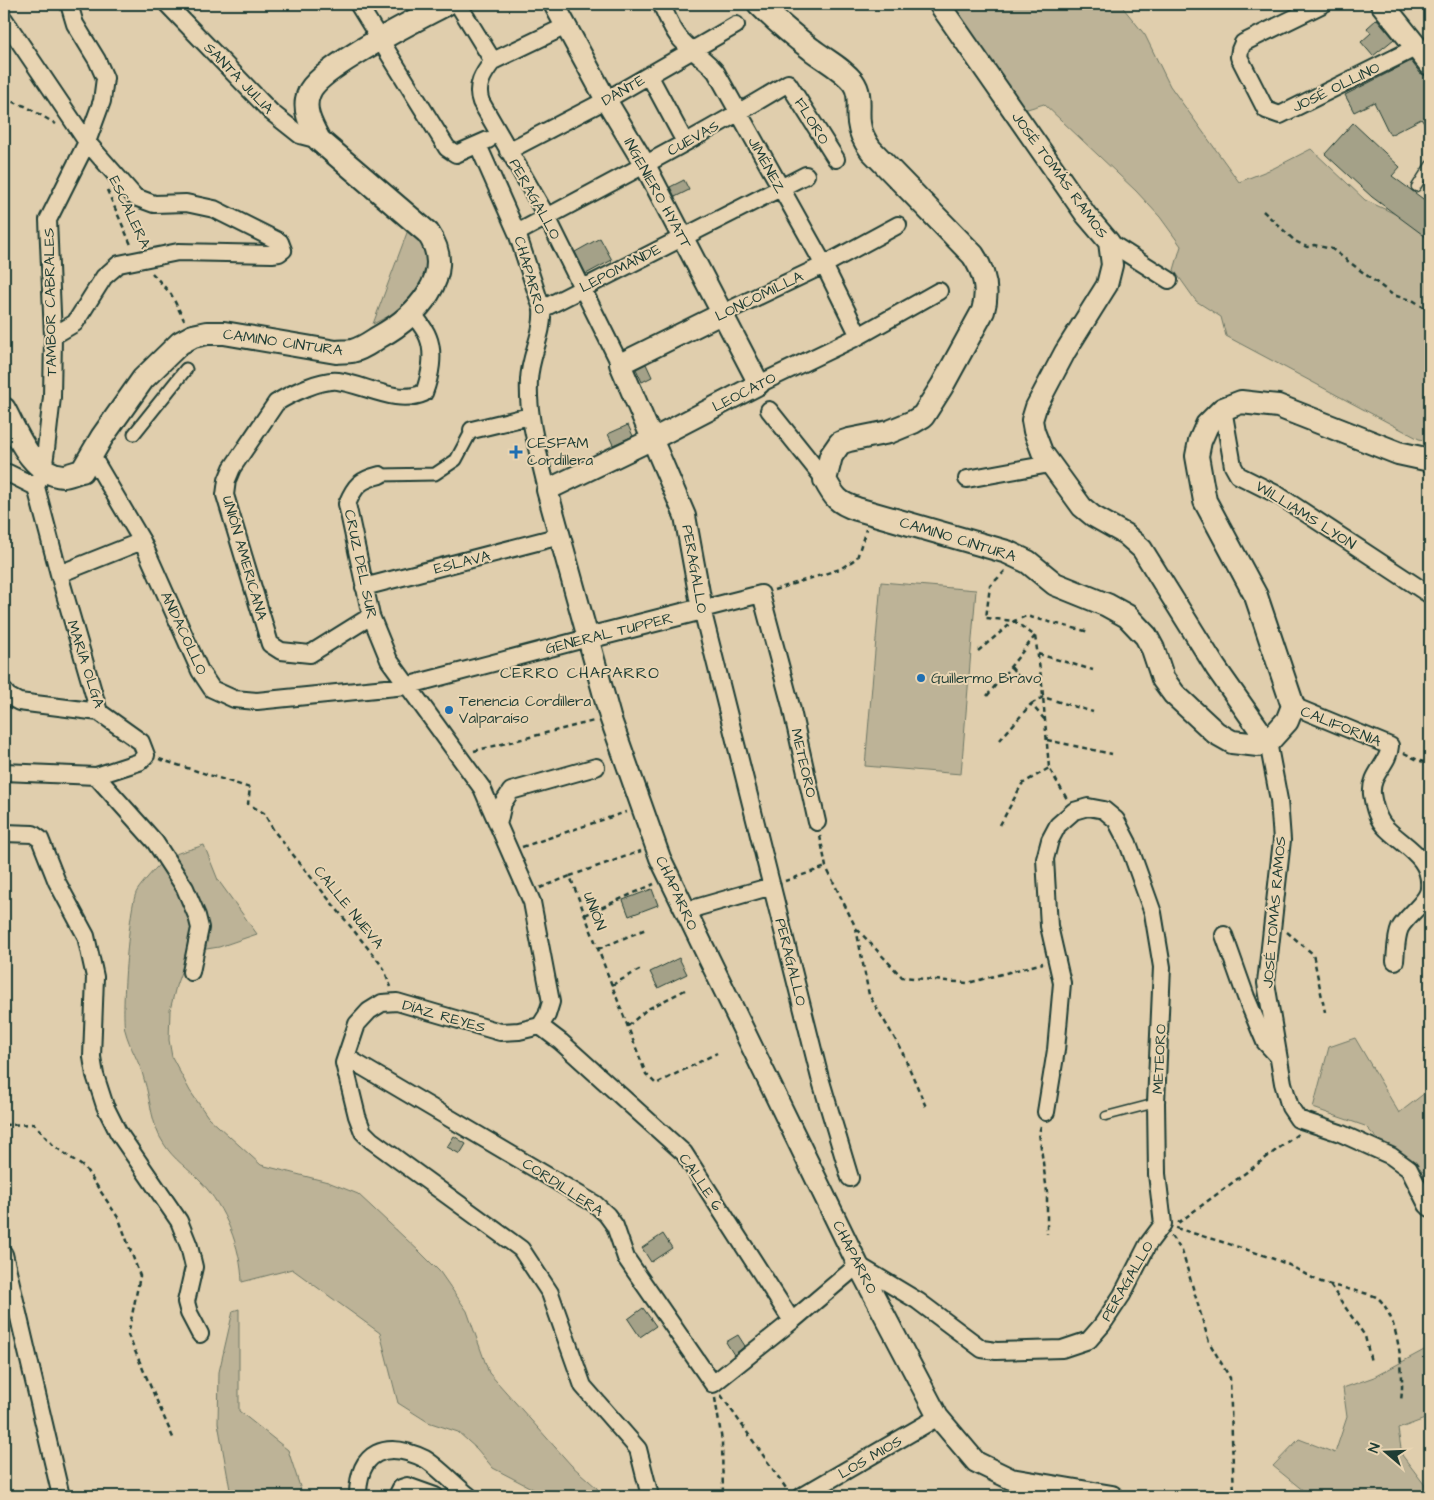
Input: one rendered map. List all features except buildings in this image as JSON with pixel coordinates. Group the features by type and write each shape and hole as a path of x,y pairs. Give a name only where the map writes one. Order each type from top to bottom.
{"main road":[{"name":"CAMINO CINTURA","path":"39,478 64,476 82,471 102,437 143,378 180,343 194,336 207,333 224,333 336,352 351,351 391,331 413,314 432,287 437,273 439,259 436,245 428,233 318,140 310,122 306,106 309,92 316,82 331,70 380,39 446,4"},
{"path":"759,4 786,29 854,82 858,92 859,122 865,142 973,255 981,267 985,279 986,301 983,311 942,386 923,416 889,432 840,443 832,456 825,480"},
{"path":"1389,6 1424,56"},
{"path":"1268,742 1287,721 1292,706 1256,596 1205,501 1197,456 1200,441 1207,425 1222,409 1241,402 1278,406 1398,453 1430,460"},
{"path":"4,409 31,458 39,478"},
{"name":"CAMINO CINTURA","path":"825,480 833,495 840,502 857,509 1007,552 1028,562 1055,584 1112,607 1127,616 1146,636 1168,687 1216,733 1232,742 1243,744 1258,745 1268,742"}],"street":[{"name":"TAMBOR CABRALES","path":"39,478 52,397 53,336 48,220 87,142 102,101 105,78 97,60 75,24 69,4"},
{"name":"SANTA JULIA","path":"167,4 270,112 300,135 318,140"},
{"path":"358,4 447,148 456,154 499,134"},
{"path":"458,4 493,61 566,26"},
{"name":"INGENIERO HYATT","path":"554,4 606,100 645,165 759,384"},
{"name":"JIMÉNEZ","path":"661,4 677,35 707,61 716,72 824,264 859,336"},
{"name":"JOSÉ TOMÁS RAMOS","path":"939,4 1086,215 1109,242 1112,265 1107,285 1048,382 1032,420 1038,442 1050,464 1082,507 1093,516 1125,534 1142,549 1216,668 1268,742 1279,800 1282,840 1266,983 1278,1056 1290,1107 1298,1119 1340,1133 1391,1156 1409,1169 1430,1208"},
{"name":"JOSÉ OLLINO","path":"1323,4 1243,44 1239,57 1266,110 1280,115 1424,56"},
{"path":"4,19 87,142 135,197 154,204 186,203 214,209 280,242 283,250 272,254 178,252 120,264 104,277 76,323 53,336"},
{"name":"DANTE","path":"508,151 606,100 736,25"},
{"name":"PERAGALLO","path":"493,61 484,72 480,82 479,95 508,151 547,217 620,364 686,516 702,609 820,1078 850,1178"},
{"path":"649,75 685,142"},
{"name":"CUEVAS","path":"517,233 738,114 788,83"},
{"name":"FLORO","path":"788,83 836,159"},
{"name":"CHAPARRO","path":"478,145 517,233 542,309 541,333 533,354 529,379 530,416 547,490 610,717 660,858 858,1265 938,1417 976,1462 1010,1479 1112,1496"},
{"name":"LEPOMANDE","path":"542,309 806,175"},
{"name":"LONCOMILLA","path":"620,364 824,264 898,225"},
{"path":"1109,242 1169,280"},
{"name":"LEOCATO","path":"547,490 859,336 939,291"},
{"name":"UNIÓN AMERICANA","path":"370,616 310,654 281,651 270,644 225,496 227,480 232,468 276,403 286,397 322,382 337,381 400,397 414,397 424,393 429,379 430,354 428,338 413,314"},
{"path":"134,434 186,369"},
{"name":"WILLIAMS LYON","path":"1222,409 1233,466 1238,475 1278,495 1430,595"},
{"path":"769,410 825,480"},
{"name":"CRUZ DEL SUR","path":"406,686 388,660 370,616 348,504 353,489 365,479 380,475 434,474 456,460 472,430 530,416"},
{"name":"ANDACOLLO","path":"92,456 142,541 200,671 212,689 234,699 257,701 406,686"},
{"path":"966,479 1050,464"},
{"path":"4,472 39,478"},
{"name":"MARÍA OLGA","path":"39,478 59,574 99,712 141,742 146,755"},
{"name":"ESLAVA","path":"364,587 560,536"},
{"path":"59,574 142,541"},
{"name":"GENERAL TUPPER","path":"406,686 761,594"},
{"name":"METEORO","path":"761,594 791,706 818,822"},
{"path":"406,686 482,788 532,902 551,1002 547,1015 540,1026"},
{"path":"4,691 8,696 19,702 99,712"},
{"name":"CALIFORNIA","path":"1292,706 1390,746 1387,758 1374,776 1372,791 1374,807 1378,818 1386,828 1417,854 1422,861 1426,868 1430,888 1428,894 1399,930 1395,962"},
{"path":"4,772 96,776 139,762 146,755"},
{"path":"498,825 503,803 511,791 596,767"},
{"path":"96,776 155,842 184,888 197,916 200,928 191,972"},
{"name":"METEORO","path":"1074,811 1088,808 1104,810 1116,820 1128,843 1153,913 1162,967 1156,1103 1157,1174 1168,1226"},
{"path":"1046,1112 1056,1050 1062,983 1049,926 1045,859 1050,840 1058,825 1074,811"},
{"path":"4,836 34,834 40,839 48,863 86,936 95,977 92,1057 100,1094 109,1117 118,1132 179,1221 189,1246 194,1267 186,1302 189,1313 200,1334"},
{"path":"685,911 772,886"},
{"path":"1224,935 1246,997 1265,1042 1278,1056"},
{"name":"DÍAZ REYES","path":"540,1026 519,1031 500,1032 397,1002 382,1004 369,1011 357,1024 344,1063 357,1116 363,1132 521,1249 550,1293 583,1386 638,1449 650,1496"},
{"name":"CALLE 6","path":"540,1026 561,1042 684,1153 792,1321"},
{"name":"CORDILLERA","path":"346,1057 595,1204 615,1226 626,1258 713,1384"},
{"name":"PERAGALLO","path":"858,1265 918,1302 982,1349 996,1351 1062,1349 1089,1340 1102,1325 1122,1295 1148,1244 1168,1226"},
{"path":"4,1254 61,1496"},
{"path":"713,1384 858,1265"},
{"name":"LOS MIOS","path":"802,1496 938,1417"},
{"path":"358,1496 361,1474 367,1461 375,1453 389,1449 426,1459 468,1496"},
{"path":"397,1496 401,1488 407,1486 434,1496"}],"lane":[{"path":"1416,187 1430,165"},
{"path":"1106,1116 1156,1103"}],"path":[{"path":"4,99 25,106 59,126"},
{"name":"ESCALERA","path":"106,188 134,252 171,294 194,336"},
{"path":"1262,211 1295,241 1307,247 1314,245 1332,248 1393,296 1414,300 1430,311"},
{"path":"761,594 840,569 856,558 872,512"},
{"path":"1019,557 990,586 986,618 1014,621 1035,636 1042,684 1049,768 1074,811"},
{"path":"978,651 1014,621 1026,616 1089,632"},
{"path":"987,696 1035,636"},
{"path":"1038,654 1093,670"},
{"path":"1011,667 1020,677 1042,684"},
{"path":"1000,740 1030,704 1043,697 1093,712"},
{"path":"1030,704 1045,721"},
{"path":"457,756 610,717"},
{"path":"1047,740 1112,754"},
{"name":"CALIFORNIA","path":"1390,746 1430,764"},
{"name":"CALLE NUEVA","path":"146,755 250,788 248,804 264,813 274,831 383,967 397,1002"},
{"path":"1000,825 1022,784 1049,768"},
{"path":"520,848 642,807"},
{"path":"818,822 826,867 844,907 856,928 902,977 968,983 1057,960"},
{"path":"570,876 656,846"},
{"path":"772,886 826,867"},
{"name":"UNIÓN","path":"537,889 570,876 646,1074 656,1084 716,1053"},
{"path":"585,915 669,877"},
{"path":"1272,919 1313,954 1325,1012"},
{"path":"856,928 869,995 901,1049 926,1107"},
{"path":"598,949 646,929"},
{"path":"612,985 641,969"},
{"path":"628,1026 646,1010 685,990"},
{"path":"1046,1112 1039,1133 1047,1192 1047,1234"},
{"path":"4,1125 34,1124 53,1145 86,1168 119,1219 140,1276 128,1335 174,1440"},
{"path":"1168,1226 1312,1124"},
{"path":"1168,1226 1262,1255 1291,1266 1320,1282 1377,1298 1385,1308 1398,1337 1404,1385 1401,1400"},
{"path":"1168,1226 1182,1251 1209,1342 1230,1378 1234,1496"},
{"path":"1329,1284 1366,1336 1371,1362"},
{"path":"713,1384 722,1441 723,1496"},
{"path":"713,1384 792,1496"}],"shaded area":[{"path":"950,4 1120,4 1145,35 1170,86 1239,182 1274,168 1311,149 1365,200 1430,230 1430,441 1419,439 1226,336 1221,317 1196,301 1174,270 1181,246 1160,217 1136,191 1044,104 1024,110"},
{"path":"408,230 430,245 429,274 416,302 373,324"},
{"name":"Guillermo Bravo","path":"881,582 976,590 961,774 865,766"},
{"path":"204,845 218,880 257,934 219,947 188,952 170,1010 169,1040 172,1057 190,1091 208,1117 261,1165 328,1182 358,1194 420,1252 440,1272 467,1311 489,1373 571,1465 597,1488 600,1496 540,1496 535,1490 493,1468 477,1449 458,1432 428,1422 398,1403 380,1333 292,1269 242,1282 239,1256 235,1242 217,1203 201,1182 172,1154 156,1129 142,1073 127,1036 124,1020 125,982 131,915 137,891 165,859"},
{"path":"1355,1038 1399,1113 1430,1089 1430,1176 1392,1154 1365,1126 1313,1108 1329,1047"},
{"path":"239,1309 239,1411 288,1450 303,1496 231,1495 218,1423 219,1372 233,1311"},
{"path":"1430,1334 1430,1417 1398,1429 1402,1455 1430,1492 1430,1496 1310,1496 1273,1466 1299,1439 1335,1453 1347,1417 1343,1388 1374,1377 1426,1349"}],"place":[{"name":"CESFAM Cordillera","path":"516,452"},
{"name":"Guillermo Bravo","path":"921,678"},
{"name":"Tenencia Cordillera Valparaíso","path":"449,710"}],"district":[{"name":"CERRO CHAPARRO","path":"580,672"}]}
